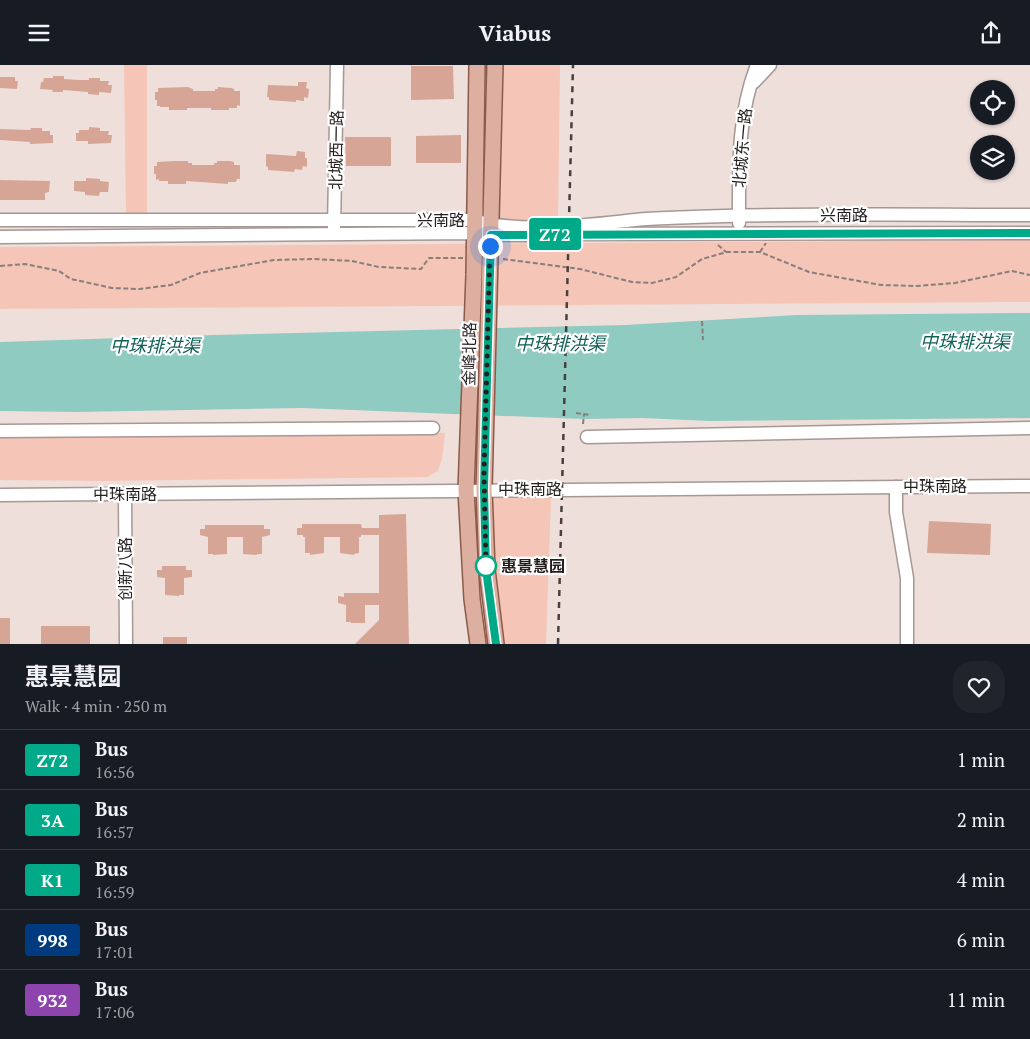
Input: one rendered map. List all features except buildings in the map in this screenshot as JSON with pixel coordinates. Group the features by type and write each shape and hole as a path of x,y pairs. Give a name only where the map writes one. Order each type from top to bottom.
{"main road":[{"name":"金峰北路","path":"477,65 474,258 481,274 486,569 496,644"},
{"name":"金峰北路","path":"478,644 472,599 466,490 468,438 481,274 490,258 495,65"}],"street":[{"name":"北城西一路","path":"334,234 337,65"},
{"name":"北城东一路","path":"739,233 739,149 743,115 749,88 757,65"},
{"path":"749,88 757,77 770,65"},
{"name":"兴南路","path":"490,230 594,225 636,219 739,216 1030,215"},
{"name":"兴南路","path":"0,220 334,221 473,226 490,230 739,233 1030,233"},
{"name":"兴南路","path":"0,237 334,234 473,226"},
{"path":"0,431 433,428"},
{"path":"587,437 1030,428"},
{"name":"中珠南路","path":"0,495 125,495 484,489 1030,486"},
{"path":"896,487 896,512 907,578 908,644"},
{"name":"创新八路","path":"125,495 126,644"}],"path":[{"path":"490,258 580,269 632,282 652,283 676,277 702,259 727,252 760,252 809,271 881,285 916,286 955,283 1012,271 1030,275"},
{"path":"0,266 25,264 59,271 71,279 112,288 139,289 171,285 200,273 274,260 352,261 378,267 421,269 429,257 474,258"},
{"path":"702,321 703,340"},
{"path":"576,413 591,415"},
{"path":"583,424 584,414"}],"shaded area":[{"path":"124,65 147,65 147,214 126,214"},
{"path":"501,65 560,65 558,222 496,220"},
{"path":"1030,240 1030,302 0,309 0,247"},
{"path":"445,433 442,459 438,471 427,477 105,481 0,480 0,438"},
{"path":"493,498 551,498 546,644 504,644 493,565"}],"water":[{"name":"中珠排洪渠","path":"1030,313 1030,418 710,421 642,418 583,419 302,408 76,412 0,411 0,342 625,325 797,315"}],"railway":[{"path":"558,644 573,65"}],"bus line":[{"name":"Z72","path":"496,644 486,569 484,489 491,235 1030,233"}],"place":[{"name":"惠景慧园","path":"486,566"}],"route":[{"path":"486,566 486,569 484,473 490,246"}]}
